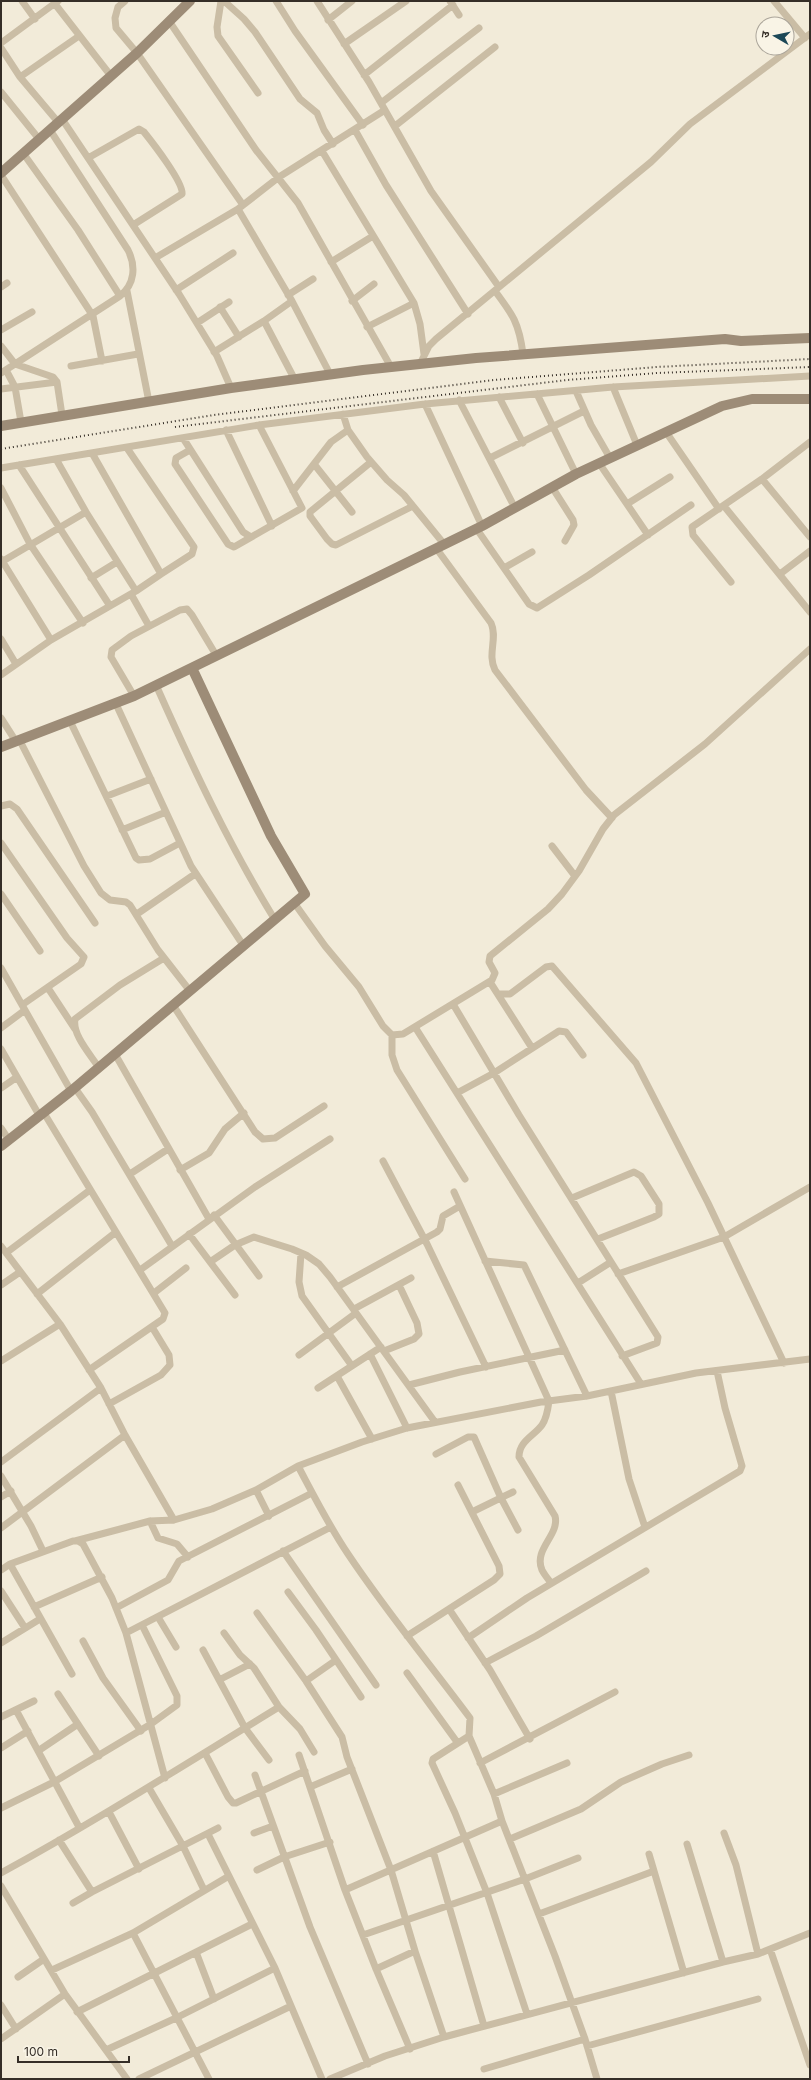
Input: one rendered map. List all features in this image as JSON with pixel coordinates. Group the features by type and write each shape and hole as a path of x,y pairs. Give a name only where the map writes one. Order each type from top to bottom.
{"street":[{"path":"22,1 35,19"},
{"path":"125,1 118,7 114,18 116,28 137,53 241,207 330,374"},
{"path":"102,361 92,316 1,174 137,53 190,1"},
{"path":"221,1 217,27 218,36 258,93"},
{"path":"224,1 244,19 255,32 300,99 318,113 324,130 333,144"},
{"path":"276,1 295,31 363,125"},
{"path":"317,1 395,126 431,191 516,319 524,354"},
{"path":"328,20 352,1"},
{"path":"344,44 406,1"},
{"path":"420,364 424,354 436,339 651,162 690,124 808,36 774,1"},
{"path":"1,43 57,2 79,36 111,76"},
{"path":"364,75 452,3 459,15"},
{"path":"170,21 256,150 279,177 298,203 352,301 391,367"},
{"path":"155,258 241,207 279,177 363,125 479,28"},
{"path":"20,77 79,36"},
{"path":"395,126 495,47"},
{"path":"1,48 20,77 60,121 88,158 197,323 214,352 231,388"},
{"path":"1,92 39,139"},
{"path":"88,158 139,129 144,132 170,169 182,188 182,194 133,225"},
{"path":"21,422 15,387 3,371 92,316 120,296 126,291 131,280 134,266 128,250 50,130"},
{"path":"355,130 386,185 468,314"},
{"path":"322,151 414,303 420,324 424,354"},
{"path":"23,153 78,230 120,296"},
{"path":"331,262 373,236"},
{"path":"176,290 233,254"},
{"path":"214,352 264,321 313,279"},
{"path":"352,301 374,284"},
{"path":"126,291 149,402"},
{"path":"197,323 229,302"},
{"path":"367,327 414,303"},
{"path":"220,308 239,337"},
{"path":"1,330 32,312"},
{"path":"264,321 295,380"},
{"path":"1,426 231,388 391,367 524,354 725,339 741,341 810,338"},
{"path":"1,346 15,364 52,377 57,382 62,415"},
{"path":"71,366 138,354"},
{"path":"1,468 259,425 459,400 613,387 810,376"},
{"path":"1,389 57,382"},
{"path":"613,387 637,445"},
{"path":"576,391 584,411 610,458"},
{"path":"537,394 576,474"},
{"path":"500,396 523,443"},
{"path":"1,747 134,696 479,527 576,474 722,406 734,402 760,399 810,399"},
{"path":"459,400 490,458 514,508"},
{"path":"425,404 479,527 504,568 529,604 537,608 691,505"},
{"path":"490,458 553,428 584,411"},
{"path":"343,414 348,430 371,462 414,506 491,623 494,634 491,658 495,670 582,784 612,818"},
{"path":"190,450 176,458 175,464 228,544 237,547 251,537 301,510 301,507 259,425"},
{"path":"226,430 272,526"},
{"path":"293,491 334,439 348,430"},
{"path":"666,432 721,507 780,574 810,612"},
{"path":"183,438 243,532 251,537"},
{"path":"731,582 691,532 695,525 762,479 810,442"},
{"path":"1,675 51,640 133,593 192,554 194,547 127,448"},
{"path":"92,453 161,574"},
{"path":"56,459 117,562 149,626"},
{"path":"371,462 310,512 310,516 327,539 334,545 414,506"},
{"path":"599,463 648,535"},
{"path":"314,464 352,512"},
{"path":"19,465 110,606"},
{"path":"627,504 670,477"},
{"path":"762,479 810,537"},
{"path":"552,487 573,520 574,525 566,541"},
{"path":"1,488 30,544 82,623"},
{"path":"51,640 2,560 86,512"},
{"path":"780,574 810,551"},
{"path":"504,568 532,552"},
{"path":"91,578 117,562"},
{"path":"134,696 111,654 114,647 149,626 180,610 187,609 192,615 216,655"},
{"path":"1,639 16,664"},
{"path":"295,904 328,950 359,987 382,1026 392,1035 403,1034 490,982 495,976 489,959 492,953 548,909 575,876 612,818 705,744 810,649"},
{"path":"1,1128 5,1143 99,1068 243,945 304,897 304,891 271,836 192,668"},
{"path":"156,685 231,843 275,920"},
{"path":"116,704 195,874 243,945"},
{"path":"1,718 17,740 84,866 101,893 110,900 126,902 137,914 164,958 190,990"},
{"path":"70,721 107,796 133,854 139,860 150,859 180,843"},
{"path":"107,796 151,779"},
{"path":"1,806 10,804 17,809 95,923"},
{"path":"122,830 166,812"},
{"path":"1,843 67,938 84,957 81,964 48,988 1,1028"},
{"path":"552,846 575,876"},
{"path":"137,914 195,874"},
{"path":"1,894 40,951"},
{"path":"75,1029 75,1019 78,1016 120,985 164,958"},
{"path":"498,994 510,994 549,966 555,969 636,1062 724,1237 784,1363"},
{"path":"1,968 23,1008 73,1089 92,1112 172,1246"},
{"path":"490,982 532,1048"},
{"path":"48,988 99,1068"},
{"path":"453,1004 494,1073 659,1338 655,1344 622,1356"},
{"path":"173,1005 258,1136 268,1140 275,1138 324,1106"},
{"path":"416,1027 641,1384"},
{"path":"457,1093 494,1073 561,1031 566,1032 583,1055"},
{"path":"392,1035 392,1055 397,1070 466,1179"},
{"path":"1,1049 17,1077 140,1270 163,1308 165,1315 152,1327 89,1370"},
{"path":"115,1054 180,1170 211,1217 259,1276"},
{"path":"1,1088 17,1077"},
{"path":"180,1170 209,1153 225,1129 244,1113"},
{"path":"140,1270 254,1187 330,1139"},
{"path":"130,1174 168,1149"},
{"path":"383,1161 425,1239 486,1366"},
{"path":"572,1198 634,1172 638,1172 641,1176 659,1204 659,1214 598,1238"},
{"path":"618,1274 724,1237 810,1187"},
{"path":"6,1253 90,1190"},
{"path":"454,1192 550,1401 542,1425 522,1444 519,1457 556,1520 552,1534 543,1547 541,1559 542,1570 551,1583"},
{"path":"337,1287 439,1231 443,1216 460,1206"},
{"path":"38,1294 116,1232"},
{"path":"189,1234 235,1295"},
{"path":"210,1262 235,1245 254,1237 300,1253 319,1264 383,1349 435,1422"},
{"path":"1,1246 60,1324 101,1388 125,1435 174,1520"},
{"path":"300,1253 299,1282 302,1296 352,1366"},
{"path":"485,1261 524,1265 586,1396"},
{"path":"578,1283 611,1262"},
{"path":"154,1293 186,1268"},
{"path":"1,1285 20,1272"},
{"path":"299,1355 355,1311 411,1278"},
{"path":"318,1388 370,1354 414,1339 419,1334 417,1323 399,1284"},
{"path":"1,1361 60,1324"},
{"path":"109,1404 161,1375 170,1365 169,1355 152,1327"},
{"path":"409,1385 486,1366 565,1350"},
{"path":"370,1354 407,1428"},
{"path":"1,1570 10,1564 43,1551 75,1541 150,1521 174,1520 212,1508 256,1490 298,1466 407,1428 550,1401 586,1396 717,1370 810,1359"},
{"path":"468,1638 551,1583 742,1469 727,1416 717,1370"},
{"path":"337,1376 372,1439"},
{"path":"1,1462 101,1388"},
{"path":"611,1390 629,1479 644,1527"},
{"path":"1,1527 125,1435"},
{"path":"436,1454 468,1437 474,1437 501,1498 518,1530"},
{"path":"298,1466 331,1527 358,1570 470,1718 469,1736 494,1794 502,1821 572,2003 586,2042 596,2079"},
{"path":"1,1476 23,1512 43,1551"},
{"path":"407,1636 494,1580 500,1572 499,1566 458,1485"},
{"path":"256,1490 269,1516"},
{"path":"1,1497 11,1491"},
{"path":"472,1512 513,1492"},
{"path":"116,1608 168,1580 172,1576 177,1563 312,1493"},
{"path":"150,1521 158,1538 177,1544 188,1557"},
{"path":"126,1633 331,1527"},
{"path":"75,1541 83,1544 102,1577 126,1633 165,1778"},
{"path":"283,1551 376,1685"},
{"path":"10,1564 72,1674"},
{"path":"485,1663 536,1636 646,1571"},
{"path":"34,1607 102,1577"},
{"path":"1,1591 25,1628"},
{"path":"288,1592 316,1630 361,1697"},
{"path":"449,1609 485,1663 530,1739"},
{"path":"257,1613 306,1681 342,1737 352,1769 391,1870 415,1951 444,2037"},
{"path":"158,1617 176,1647"},
{"path":"1,1643 40,1619"},
{"path":"1,1808 54,1782 99,1756 141,1731 174,1708 178,1699 142,1625"},
{"path":"224,1633 250,1664 280,1707 300,1729 314,1752"},
{"path":"82,1641 103,1678 141,1731"},
{"path":"203,1650 245,1728 269,1760"},
{"path":"306,1681 336,1660"},
{"path":"220,1680 250,1664"},
{"path":"407,1673 457,1742"},
{"path":"480,1763 530,1739 616,1692"},
{"path":"58,1694 99,1756"},
{"path":"1,1718 34,1701"},
{"path":"2,1870 109,1812 280,1707"},
{"path":"16,1710 79,1827"},
{"path":"38,1751 78,1724"},
{"path":"1,1748 28,1731"},
{"path":"469,1736 457,1742 432,1761 487,1893 527,2014"},
{"path":"205,1753 232,1803 238,1803 261,1790 305,1771"},
{"path":"299,1755 330,1842 345,1890 410,2049"},
{"path":"510,1839 581,1809 621,1782 662,1764 689,1755"},
{"path":"494,1794 567,1763"},
{"path":"310,1787 352,1769"},
{"path":"255,1775 284,1856 338,1996 368,2064"},
{"path":"149,1788 183,1846 204,1890"},
{"path":"109,1812 139,1869"},
{"path":"345,1890 502,1821"},
{"path":"254,1833 273,1826"},
{"path":"73,1903 218,1828"},
{"path":"724,1833 736,1865 758,1954"},
{"path":"208,1834 275,1968 322,2079"},
{"path":"59,1840 92,1892"},
{"path":"257,1870 284,1856 330,1842"},
{"path":"687,1844 722,1962"},
{"path":"433,1852 484,2026"},
{"path":"649,1854 684,1972"},
{"path":"363,1935 487,1893 578,1858"},
{"path":"539,1914 654,1871"},
{"path":"52,1970 133,1933 228,1876"},
{"path":"1,1886 5,1900 52,1970 65,1994 127,2079"},
{"path":"77,2012 252,1924"},
{"path":"133,1933 209,2079"},
{"path":"330,2079 444,2037 684,1972 758,1954 810,1933"},
{"path":"770,1949 810,2066"},
{"path":"376,1969 415,1951"},
{"path":"196,1952 214,1999"},
{"path":"18,1977 44,1959"},
{"path":"106,2050 176,2018 275,1968"},
{"path":"1,2039 65,1994"},
{"path":"484,2068 758,1999"},
{"path":"1,2005 16,2029"},
{"path":"138,2079 196,2053 291,2006"}],"railway":[{"path":"1,449 214,415 494,380 657,367 810,359"},
{"path":"175,427 567,380 657,373 810,367"}]}
